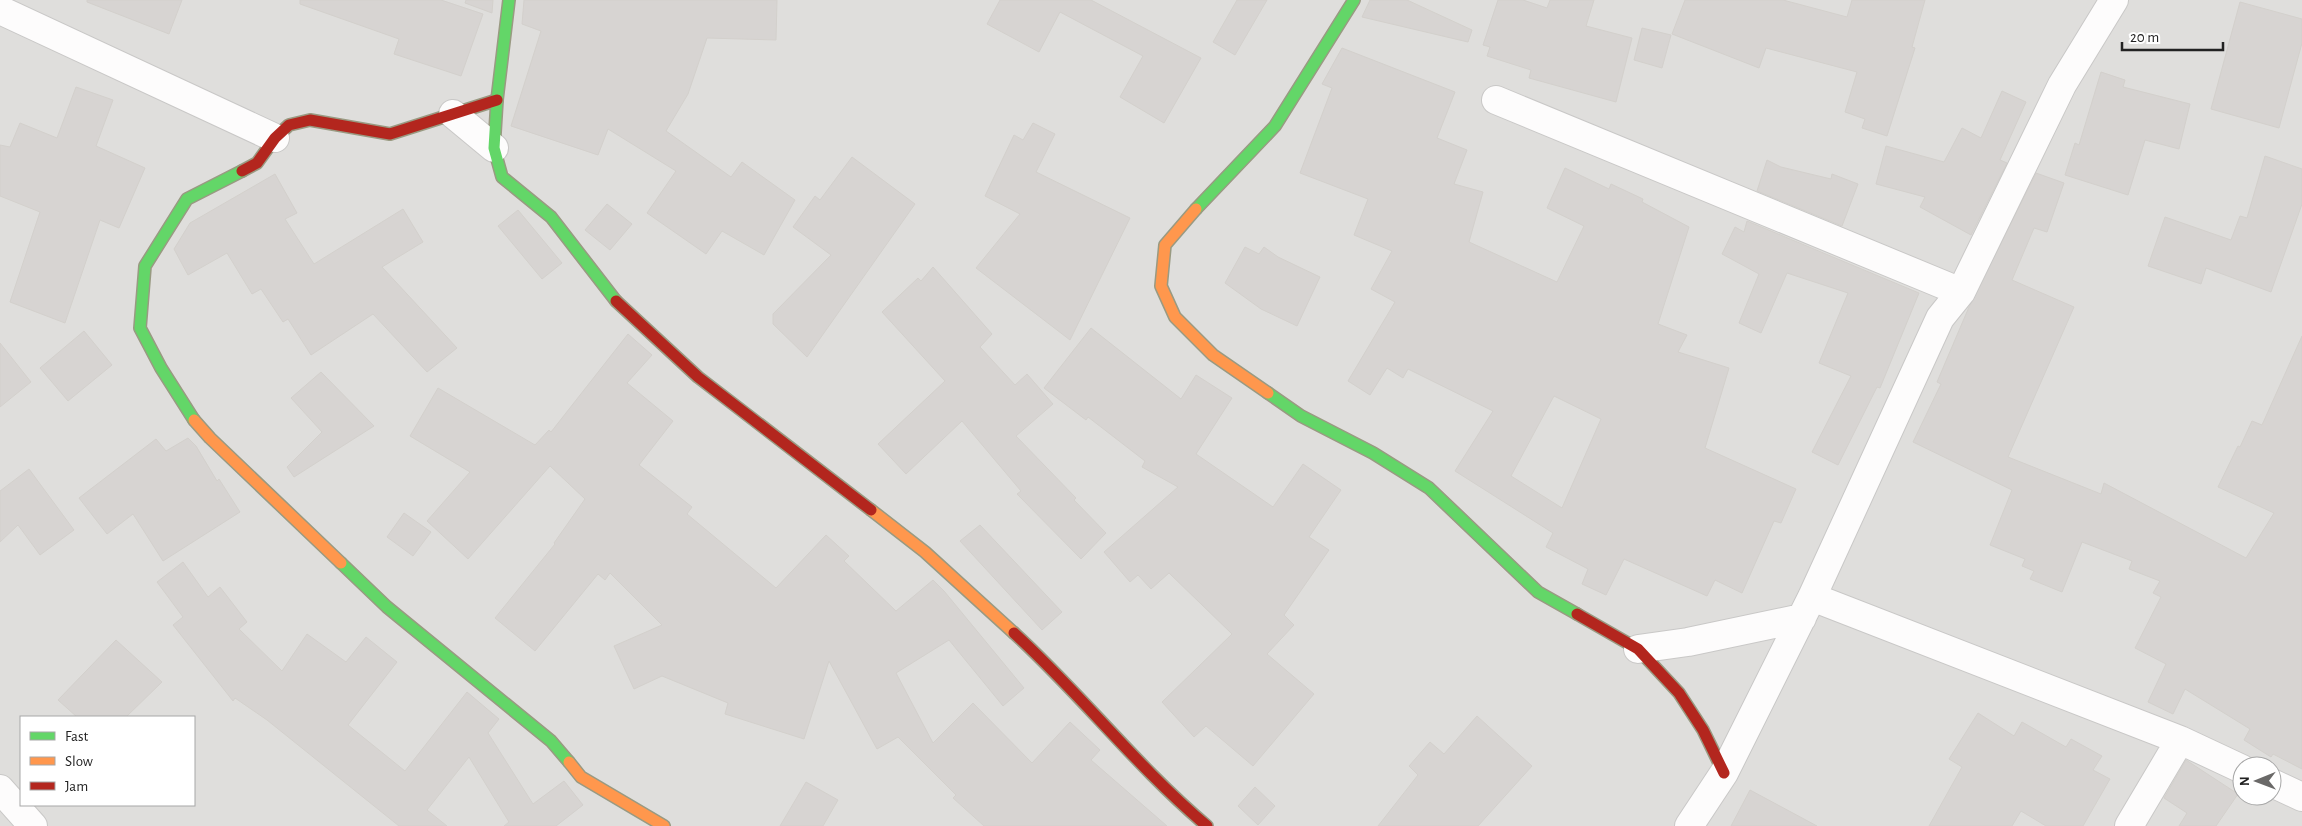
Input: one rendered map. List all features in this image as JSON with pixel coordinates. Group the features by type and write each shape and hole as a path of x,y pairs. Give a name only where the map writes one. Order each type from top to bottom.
{"street":[{"path":"510,0 497,100 494,148 502,177 551,217 616,302 698,377 925,552 1049,665 1176,800 1207,826"},
{"path":"1354,0 1275,126 1205,198 1165,244 1161,286 1175,317 1213,355 1301,416 1373,452 1430,488 1538,592 1638,650 1679,693 1703,730 1724,773"},
{"path":"1689,826 1724,773 1807,608 1940,318 1961,292 2062,85 2114,0"},
{"path":"0,10 275,138"},
{"path":"497,100 390,134 310,120 290,125 275,138 257,164 187,199 145,266 140,328 161,368 198,426 387,607 552,741 580,777 664,826"},
{"path":"1496,100 1961,292"},
{"path":"453,114 494,148"},
{"path":"1638,650 1688,642 1807,608 2180,740 2232,764"},
{"path":"2130,826 2180,740"},
{"path":"2282,788 2302,797"},
{"path":"0,789 33,826"}],"shaded area":[{"path":"0,0 2302,0 2302,826 0,826"}],"building":[{"path":"87,0 182,0 169,34 87,2"},
{"path":"300,0 441,0 483,14 461,76 394,54 399,39 300,4"},
{"path":"466,0 493,0 492,13 465,3"},
{"path":"524,0 777,0 776,40 707,38 688,94 666,131 731,177 742,162 795,200 764,255 722,231 706,254 647,213 676,171 608,129 598,155 511,126 541,31 522,24"},
{"path":"1000,0 1091,0 1201,58 1164,123 1120,97 1143,56 1060,12 1039,52 987,24"},
{"path":"1237,0 1267,0 1235,55 1213,42"},
{"path":"1370,0 1407,0 1472,30 1468,42 1362,17"},
{"path":"1498,0 1523,0 1547,8 1550,0 1594,0 1586,26 1632,38 1616,102 1529,78 1531,70 1487,56 1490,47 1483,45"},
{"path":"1685,0 1783,0 1847,17 1852,0 1925,0 1912,47 1915,48 1887,136 1862,128 1865,119 1845,112 1857,72 1766,48 1759,68 1672,34"},
{"path":"2240,2 2302,19 2302,43 2279,128 2211,109"},
{"path":"1642,28 1671,35 1662,68 1634,60"},
{"path":"1342,48 1455,92 1437,138 1467,150 1454,184 1483,192 1469,242 1557,282 1584,226 1547,208 1565,168 1609,189 1611,184 1643,199 1642,202 1689,227 1658,324 1687,335 1678,352 1729,368 1705,448 1796,489 1781,523 1774,521 1742,593 1715,580 1707,596 1624,559 1606,595 1582,584 1588,569 1546,547 1553,533 1455,471 1493,411 1408,369 1403,378 1387,368 1370,395 1348,381 1395,302 1371,289 1392,251 1354,235 1368,199 1300,173 1332,88 1322,84","holes":["1554,396 1601,419 1562,508 1511,476"]},
{"path":"2101,72 2125,80 2123,87 2190,104 2179,149 2145,140 2128,195 2065,175 2075,143 2079,145"},
{"path":"76,87 113,100 96,146 145,168 119,228 100,220 65,323 10,302 40,212 0,196 0,145 10,147 20,123 57,138"},
{"path":"2002,91 2026,102 2000,160 2007,163 1971,235 1920,207 1925,197 1876,184 1886,146 1944,162 1962,128 1981,138"},
{"path":"1033,123 1055,134 1036,172 1130,218 1070,340 976,268 1020,214 985,196 1014,135 1023,140"},
{"path":"2265,156 2302,169 2302,204 2271,292 2206,268 2201,284 2148,266 2165,217 2231,240 2240,216 2247,218"},
{"path":"852,157 915,204 807,357 773,324 773,314 831,255 793,227 815,196 820,200"},
{"path":"1767,160 1781,167 1831,179 1832,174 1858,184 1842,226 1757,191"},
{"path":"2036,173 2064,183 2047,232 2034,228 2012,280 2074,307 2008,457 2101,494 2104,483 2246,558 2274,513 2218,487 2252,421 2262,425 2302,336 2302,769 2282,759 2282,756 2273,754 2269,756 2244,740 2250,729 2185,689 2173,714 2148,702 2166,664 2135,648 2161,597 2153,593 2160,581 2129,569 2132,561 2082,542 2062,592 2030,579 2034,571 2022,566 2025,559 1990,545 2012,490 1913,442 1941,384 1937,382 1969,307"},
{"path":"275,174 297,213 285,219 314,264 403,209 423,242 382,267 457,348 427,372 373,314 311,355 288,319 283,322 261,289 252,294 227,253 188,275 174,249 190,223"},
{"path":"607,204 632,224 610,250 585,230"},
{"path":"518,210 562,263 542,279 498,226"},
{"path":"1747,221 1919,293 1880,388 1877,387 1838,465 1812,452 1851,376 1819,363 1848,293 1787,273 1761,333 1739,323 1759,274 1722,254 1735,227 1744,232"},
{"path":"1245,247 1259,254 1264,247 1278,257 1320,277 1297,326 1261,309 1225,283"},
{"path":"933,267 992,334 980,347 1015,385 1027,374 1053,404 1016,436 1076,498 1074,500 1106,533 1081,559 1017,494 1021,491 962,421 906,474 878,444 945,381 882,312 918,278 921,281"},
{"path":"1091,328 1181,399 1196,375 1232,398 1196,454 1273,507 1303,464 1341,490 1309,537 1329,550 1284,615 1294,625 1267,654 1314,694 1253,766 1206,726 1194,737 1162,702 1232,634 1169,573 1151,589 1138,575 1130,582 1104,552 1178,487 1142,467 1145,461 1088,417 1086,420 1044,388"},
{"path":"84,331 112,365 68,401 40,368"},
{"path":"628,334 652,355 627,383 673,421 639,465 692,507 687,514 776,588 826,535 849,556 844,561 896,611 933,580 1024,688 1003,706 949,640 896,673 933,743 973,703 1032,763 1070,722 1100,750 1091,760 1167,826 984,826 953,798 956,795 898,737 877,749 829,661 804,739 725,714 728,703 662,676 634,689 614,646 662,625 610,573 605,580 598,574 535,651 495,618 555,544 585,499 550,466 468,559 427,521 470,472 410,436 438,388 535,445 549,430 551,432"},
{"path":"0,343 31,382 0,407"},
{"path":"321,372 374,426 294,477 287,467 322,432 291,398"},
{"path":"188,438 196,446 217,481 219,479 240,512 163,561 133,514 107,534 79,498 156,439 166,451"},
{"path":"29,469 74,530 40,555 18,525 0,542 0,491"},
{"path":"404,513 431,532 413,556 387,537"},
{"path":"980,525 1062,612 1042,630 960,541"},
{"path":"183,562 208,597 220,587 247,622 239,629 282,671 307,634 346,662 366,637 397,662 348,725 405,771 467,692 499,719 488,733 533,804 564,781 583,805 556,826 504,826 509,822 469,757 427,810 447,826 399,826 267,720 235,698 233,701 173,625 183,617 157,582"},
{"path":"116,640 162,682 127,716 76,716 58,700"},
{"path":"1978,713 2014,736 2022,722 2066,747 2071,739 2102,756 2093,770 2110,779 2083,826 2046,826 2021,811 2012,826 1929,826 1962,767 1949,759"},
{"path":"1477,716 1532,766 1478,826 1378,826 1418,775 1409,766 1430,742 1444,754"},
{"path":"2186,760 2232,790 2232,803 2216,826 2179,826 2187,813 2164,798"},
{"path":"806,782 838,800 823,826 780,826"},
{"path":"1255,787 1275,806 1258,825 1238,806"},
{"path":"1750,790 1817,826 1731,826"}],"traffic: fast":[{"path":"509,0 497,100 494,148 502,177 551,217 616,301"},
{"path":"1196,209 1275,126 1354,0"},
{"path":"194,420 161,368 140,328 145,266 187,199 242,171"},
{"path":"1268,393 1301,416 1373,453 1429,488 1538,592 1577,614"},
{"path":"341,563 387,607 551,741 569,762"}],"traffic: slow":[{"path":"1196,209 1165,245 1161,286 1175,317 1213,355 1268,393"},
{"path":"194,420 210,438 341,563"},
{"path":"871,510 925,552 1014,633"},
{"path":"569,762 581,777 664,826"}],"traffic: jam":[{"path":"242,171 257,163 275,138 289,125 310,120 390,134 497,100"},
{"path":"616,301 698,377 871,510"},
{"path":"1577,614 1638,649 1679,693 1703,730 1724,773"},
{"path":"1014,633 1039,656 1157,780 1207,826"}]}
